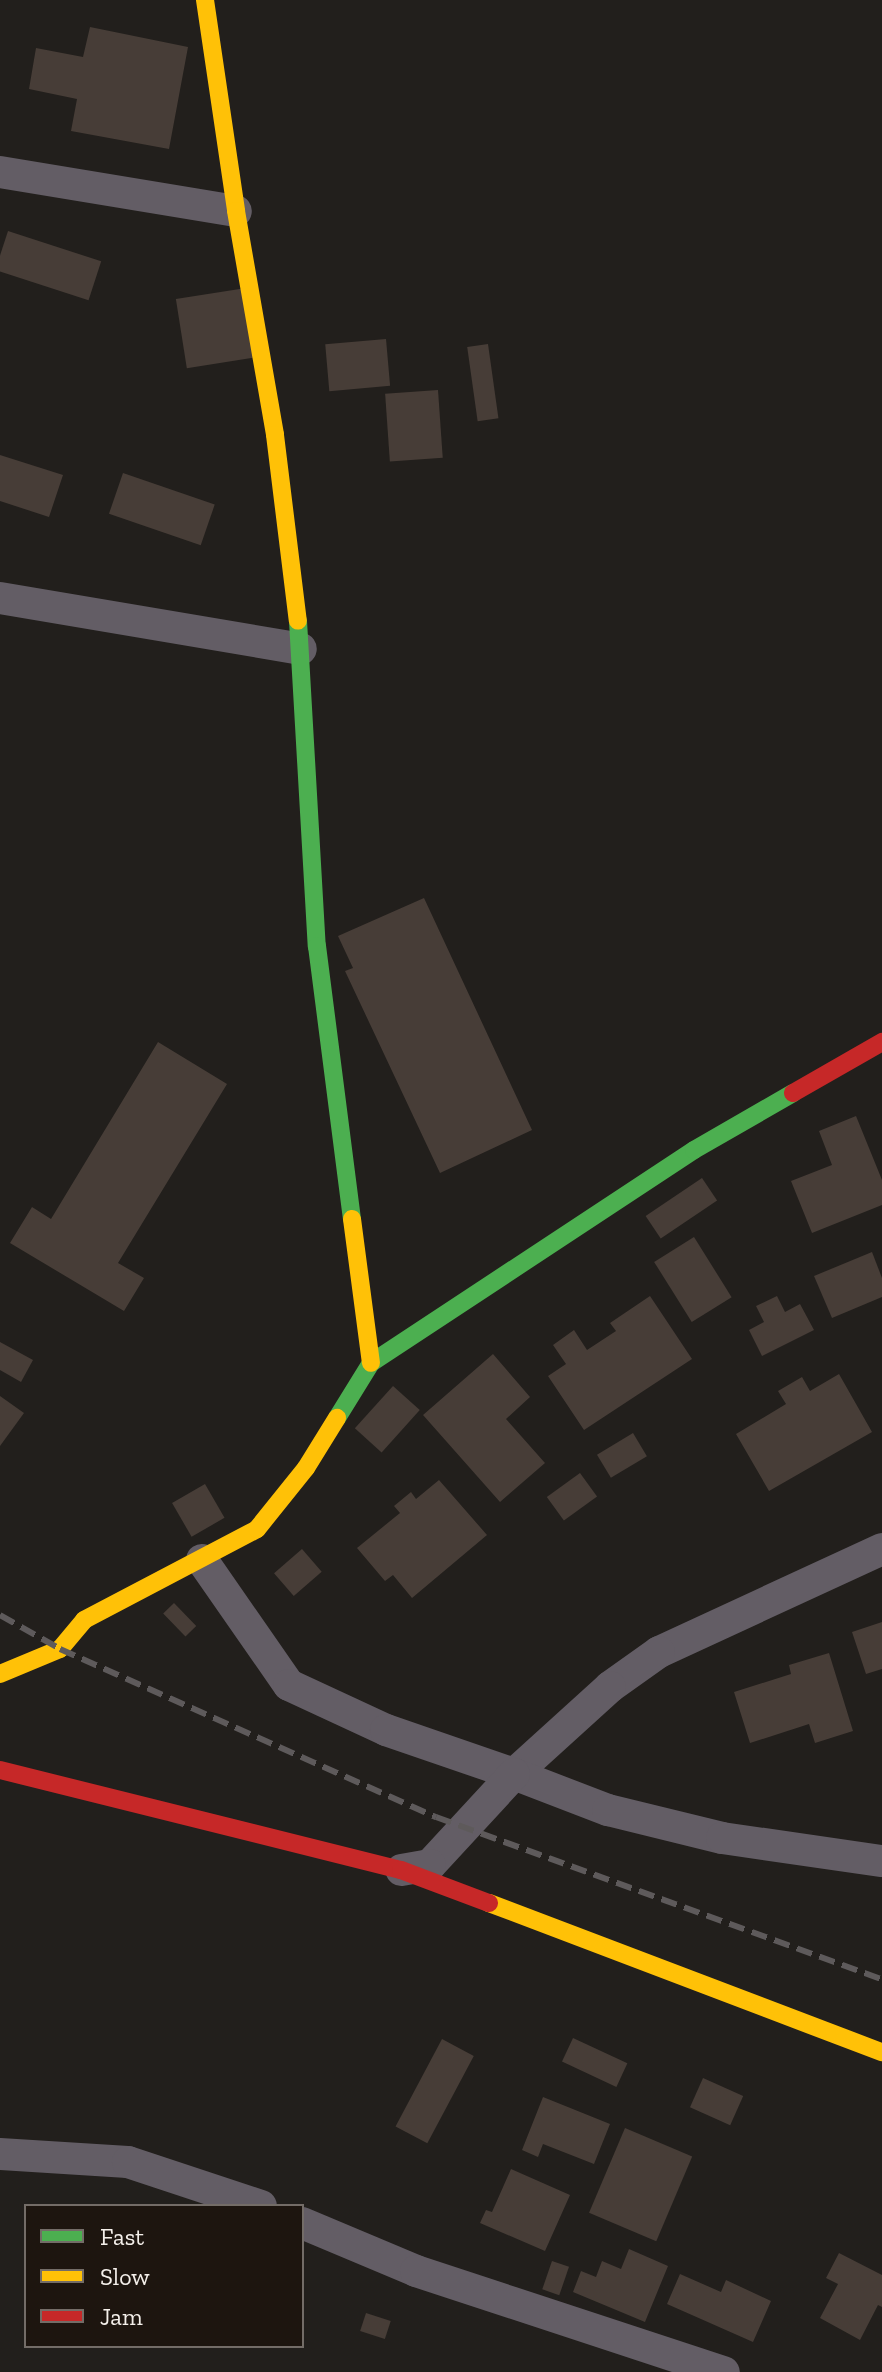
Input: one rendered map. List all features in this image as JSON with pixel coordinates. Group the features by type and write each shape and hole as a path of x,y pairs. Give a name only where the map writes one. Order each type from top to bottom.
{"street":[{"path":"205,0 236,211 275,435 301,649 317,946 371,1363"},
{"path":"0,172 236,211"},
{"path":"0,598 301,649"},
{"path":"0,1674 60,1649 84,1620 257,1529 306,1468 371,1363 694,1150 882,1042"},
{"path":"401,1870 430,1865 514,1774 610,1687 659,1652 882,1549"},
{"path":"202,1560 289,1685 386,1730 608,1810 722,1838 882,1861"},
{"path":"0,1770 401,1870 882,2052"},
{"path":"0,2154 128,2162 255,2204"},
{"path":"304,2224 416,2271 724,2372"}],"building":[{"path":"90,27 188,47 169,149 71,131 77,99 29,89 36,48 83,57"},
{"path":"8,231 101,261 89,300 0,272 0,256"},
{"path":"246,288 257,357 187,368 176,299"},
{"path":"386,339 390,386 329,391 325,344"},
{"path":"488,344 498,418 478,421 467,347"},
{"path":"438,390 443,458 390,462 385,394"},
{"path":"0,455 63,475 49,517 0,501"},
{"path":"123,473 215,505 201,545 109,514"},
{"path":"424,898 532,1130 440,1173 345,971 353,968 338,936"},
{"path":"158,1042 227,1084 118,1263 144,1278 124,1311 10,1243 32,1207 51,1219"},
{"path":"856,1116 882,1180 882,1205 812,1233 791,1181 832,1165 819,1131"},
{"path":"702,1178 717,1200 661,1238 646,1216"},
{"path":"694,1237 732,1297 692,1322 654,1262"},
{"path":"872,1252 882,1278 882,1297 832,1318 814,1276"},
{"path":"650,1296 692,1359 584,1430 548,1376 566,1364 553,1345 574,1330 587,1350 616,1331 610,1323"},
{"path":"777,1296 785,1312 800,1304 814,1330 762,1356 749,1330 764,1322 756,1306"},
{"path":"0,1342 33,1360 21,1382 0,1370"},
{"path":"493,1354 530,1397 506,1419 545,1463 500,1502 423,1415"},
{"path":"839,1374 872,1432 769,1491 736,1434 786,1404 778,1391 802,1377 810,1391"},
{"path":"393,1386 420,1410 382,1452 355,1428"},
{"path":"0,1396 24,1413 0,1446"},
{"path":"633,1433 647,1456 611,1478 597,1455"},
{"path":"580,1473 597,1496 564,1521 547,1497"},
{"path":"439,1480 487,1535 412,1598 393,1575 385,1581 357,1548 400,1513 394,1506 411,1492 416,1499"},
{"path":"205,1484 224,1518 192,1537 172,1503"},
{"path":"302,1549 322,1572 294,1596 274,1573"},
{"path":"174,1603 196,1626 185,1636 163,1613"},
{"path":"882,1622 882,1669 866,1674 852,1632"},
{"path":"829,1653 853,1731 815,1743 809,1724 750,1743 734,1692 791,1674 789,1665"},
{"path":"573,2038 627,2063 616,2087 562,2062"},
{"path":"442,2039 474,2056 427,2143 396,2126"},
{"path":"703,2078 743,2096 730,2125 690,2107"},
{"path":"543,2097 610,2124 594,2164 543,2144 538,2157 522,2150"},
{"path":"625,2128 692,2157 656,2241 589,2213"},
{"path":"511,2169 570,2195 545,2251 480,2223 486,2210 492,2212"},
{"path":"629,2249 668,2266 645,2322 573,2292 581,2271 596,2277 602,2261 621,2269"},
{"path":"839,2253 882,2275 882,2307 878,2305 860,2340 820,2318 838,2284 826,2278"},
{"path":"552,2261 569,2267 559,2295 542,2289"},
{"path":"680,2274 721,2292 726,2280 771,2301 753,2342 667,2304"},
{"path":"366,2313 391,2321 385,2339 360,2331"}],"railway":[{"path":"0,1615 60,1649 436,1817 882,1979"}],"traffic: fast":[{"path":"298,621 317,946 352,1219"},
{"path":"337,1418 371,1363 694,1150 793,1093"}],"traffic: slow":[{"path":"205,0 236,211 275,435 298,621"},
{"path":"352,1219 371,1363"},
{"path":"0,1674 60,1649 84,1620 257,1529 306,1468 337,1418"},
{"path":"489,1903 882,2052"}],"traffic: jam":[{"path":"793,1093 882,1042"},
{"path":"0,1770 401,1870 489,1903"}]}
